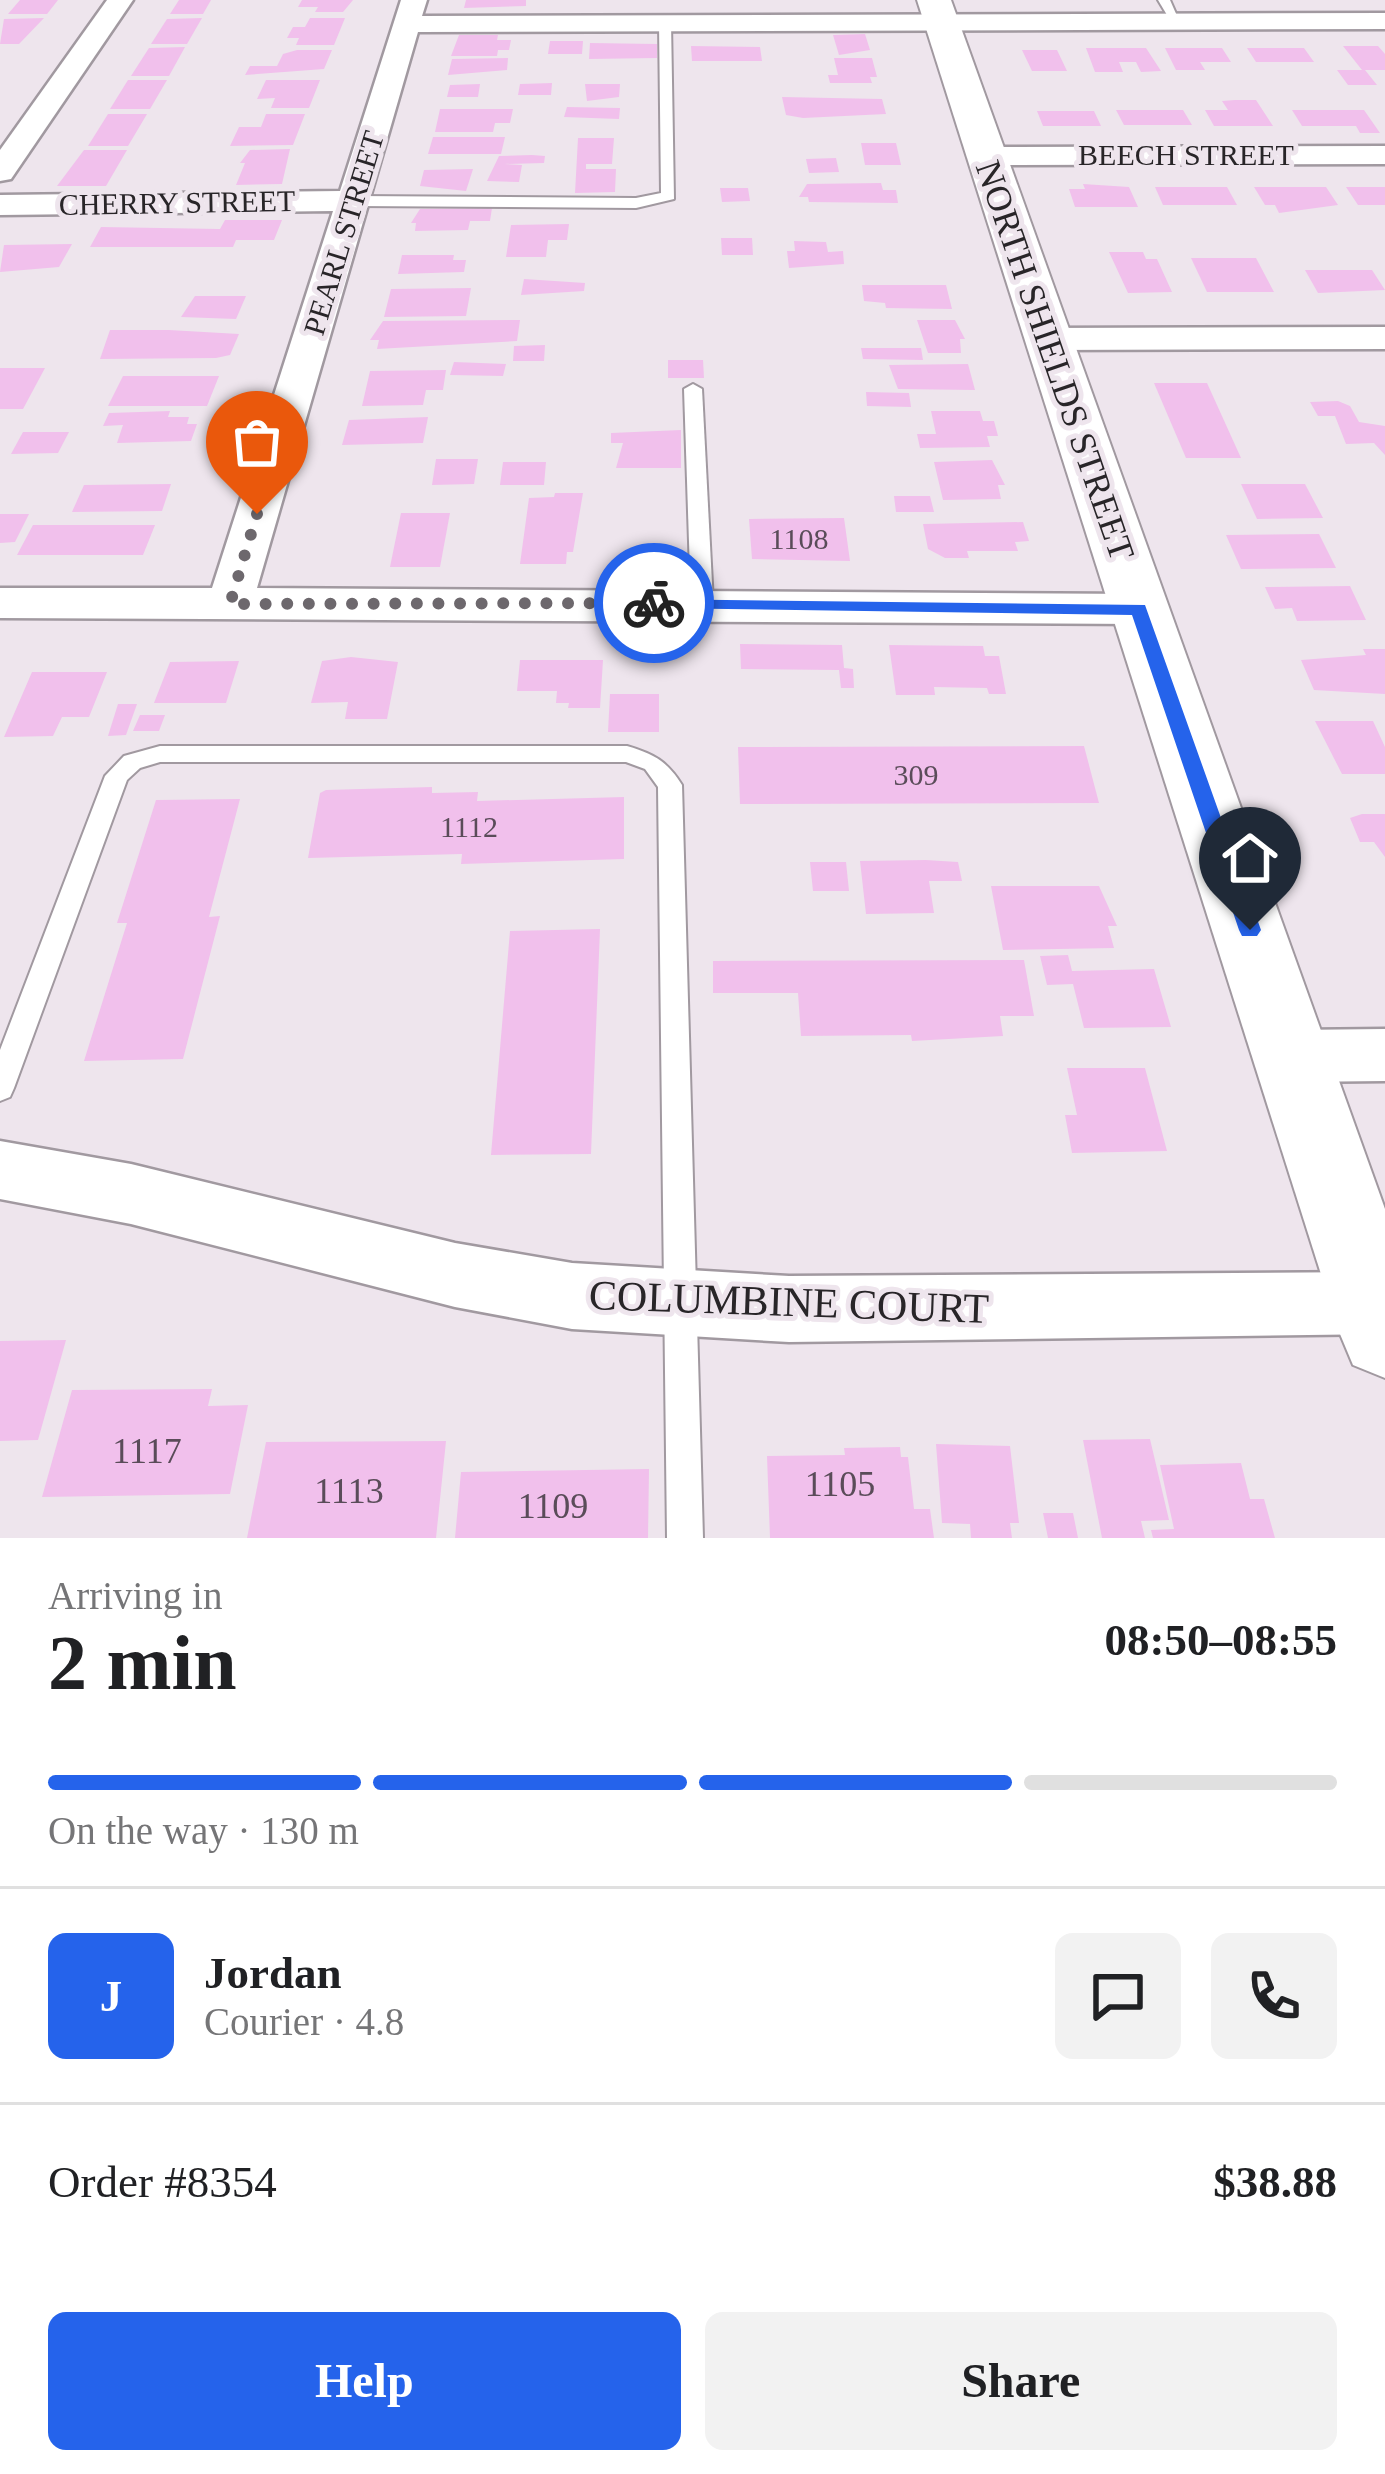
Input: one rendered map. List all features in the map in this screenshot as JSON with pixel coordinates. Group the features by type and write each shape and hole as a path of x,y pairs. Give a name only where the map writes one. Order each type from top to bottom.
{"main road":[{"name":"NORTH SHIELDS STREET","path":"938,11 1380,1319"}],"street":[{"path":"0,172 120,0"},
{"path":"410,12 1171,11 1385,21"},
{"name":"PEARL STREET","path":"230,604 410,12"},
{"name":"BEECH STREET","path":"987,156 1385,155"},
{"name":"CHERRY STREET","path":"0,205 355,201"},
{"path":"1048,339 1382,342"},
{"path":"0,604 702,603 1139,609"},
{"path":"1293,1056 1385,1055"},
{"name":"COLUMBINE COURT","path":"0,1170 131,1193 455,1275 572,1295 684,1306 1380,1319"}],"lane":[{"path":"355,201 622,203 669,196 665,11"},
{"path":"693,388 702,603"},
{"path":"0,1088 117,776 132,762 160,754 627,754 653,763 670,785 684,1306 685,1538"}],"building":[{"path":"20,0 58,0 47,14 8,14"},
{"path":"179,0 211,0 203,14 170,14"},
{"path":"302,0 353,0 343,12 315,12 318,7 298,7"},
{"path":"466,0 526,0 526,6 464,8"},
{"path":"44,18 19,44 0,44 4,19"},
{"path":"202,18 187,44 151,44 167,19"},
{"path":"310,18 345,18 334,45 296,45 299,38 287,38 293,27 305,27"},
{"path":"865,34 870,50 839,55 833,35"},
{"path":"459,35 498,35 497,40 511,40 509,50 498,50 497,56 451,56"},
{"path":"550,41 583,41 582,54 548,54"},
{"path":"590,43 657,44 657,58 589,59"},
{"path":"691,46 760,47 762,61 692,61"},
{"path":"1343,46 1378,46 1385,54 1385,70 1365,70 1377,85 1348,85 1337,70 1362,70"},
{"path":"185,47 169,76 131,76 149,48"},
{"path":"1086,48 1146,48 1161,71 1141,72 1136,62 1119,62 1123,72 1095,72"},
{"path":"1165,48 1222,48 1231,62 1200,62 1205,70 1176,70"},
{"path":"1247,48 1304,48 1314,62 1256,62"},
{"path":"332,50 324,69 245,75 250,66 277,66 283,54"},
{"path":"1022,50 1057,50 1067,71 1032,71"},
{"path":"508,58 507,70 448,75 452,59"},
{"path":"834,58 872,58 877,77 870,77 872,83 830,83 828,75 838,75"},
{"path":"128,80 167,80 150,109 110,109"},
{"path":"266,80 320,80 309,108 271,108 275,98 257,99"},
{"path":"552,83 551,95 518,95 520,84"},
{"path":"480,84 478,97 447,97 450,85"},
{"path":"585,84 620,84 619,97 587,101"},
{"path":"782,97 882,99 886,114 803,118 786,115"},
{"path":"1256,100 1273,126 1214,126 1205,110 1228,110 1222,101"},
{"path":"567,107 620,108 619,119 564,117"},
{"path":"440,109 513,109 510,123 495,123 493,132 435,132"},
{"path":"1116,110 1183,110 1192,125 1124,125"},
{"path":"1292,110 1364,110 1380,133 1360,133 1356,126 1302,126"},
{"path":"1037,111 1094,111 1101,126 1043,126"},
{"path":"108,114 147,114 128,146 88,146"},
{"path":"266,114 305,114 293,145 230,146 239,127 261,127"},
{"path":"433,137 505,137 501,154 428,154"},
{"path":"578,138 614,138 612,164 586,164 586,169 616,169 615,192 575,193"},
{"path":"861,143 896,143 901,165 865,165"},
{"path":"290,149 282,184 236,185 245,163 240,163 250,150"},
{"path":"84,150 127,150 106,186 57,186"},
{"path":"499,156 545,156 544,163 504,164 522,165 519,182 487,181"},
{"path":"836,158 839,172 809,173 806,159"},
{"path":"473,169 466,191 420,186 424,170"},
{"path":"881,183 883,190 896,190 898,203 809,202 808,197 799,197 807,184"},
{"path":"1083,184 1129,187 1138,207 1075,207 1069,189 1085,189"},
{"path":"1155,187 1227,187 1237,205 1163,205"},
{"path":"1254,187 1326,187 1338,205 1279,213 1275,205 1265,205"},
{"path":"1346,187 1385,187 1385,205 1358,205"},
{"path":"720,188 748,188 750,201 722,202"},
{"path":"492,208 490,221 470,221 468,230 415,231 416,223 411,223 420,209"},
{"path":"225,220 282,220 274,240 236,240 233,247 90,247 101,227 220,229"},
{"path":"569,224 567,240 548,240 546,257 506,257 511,225"},
{"path":"721,238 752,238 753,255 722,255"},
{"path":"794,241 826,242 828,252 843,251 844,264 789,268 787,251 795,251"},
{"path":"72,244 59,267 0,272 4,245"},
{"path":"1109,252 1143,252 1146,259 1157,259 1172,292 1128,293"},
{"path":"402,255 454,255 453,260 466,260 464,272 398,274"},
{"path":"1191,258 1256,258 1274,292 1207,292"},
{"path":"1305,270 1372,270 1385,290 1318,293"},
{"path":"524,279 585,283 584,291 521,295"},
{"path":"862,285 946,285 952,309 886,308 885,303 864,301"},
{"path":"471,288 466,316 384,317 391,289"},
{"path":"195,296 246,296 236,319 181,317"},
{"path":"520,320 517,341 377,349 379,340 370,340 383,321"},
{"path":"917,320 955,320 965,339 960,339 961,353 928,353"},
{"path":"110,330 239,334 230,355 216,358 100,359"},
{"path":"545,345 544,361 513,361 514,346"},
{"path":"861,348 921,348 923,360 863,359"},
{"path":"668,360 703,360 704,378 668,378"},
{"path":"454,362 506,364 503,376 450,375"},
{"path":"968,364 975,390 898,389 889,365"},
{"path":"0,368 45,368 23,409 0,409"},
{"path":"446,370 443,390 426,390 423,405 362,406 370,371"},
{"path":"123,376 219,376 207,406 108,406"},
{"path":"1154,383 1207,383 1241,458 1186,458"},
{"path":"866,392 909,393 911,407 867,406"},
{"path":"1338,401 1350,406 1359,422 1385,426 1385,455 1374,443 1346,444 1335,416 1318,416 1310,402"},
{"path":"170,411 168,417 189,417 187,424 197,424 191,441 117,443 123,425 103,426 109,413"},
{"path":"931,411 980,411 983,421 994,421 998,436 987,436 990,447 920,448 917,434 936,434"},
{"path":"428,417 423,443 342,445 349,420"},
{"path":"681,430 681,468 616,468 623,443 611,443 611,433"},
{"path":"23,432 69,432 58,453 11,454"},
{"path":"436,459 478,459 474,484 432,485"},
{"path":"992,460 1005,485 998,485 1001,499 943,500 934,462"},
{"path":"503,462 546,462 544,485 500,485"},
{"path":"171,484 162,511 72,512 84,485"},
{"path":"1241,484 1305,484 1323,518 1257,519"},
{"path":"555,493 583,493 573,552 567,552 566,564 520,564 529,498 554,497"},
{"path":"894,496 930,496 934,512 896,512"},
{"path":"401,513 450,513 440,567 390,567"},
{"path":"0,514 29,514 15,542 0,543"},
{"path":"844,518 850,561 752,559 749,519"},
{"path":"1023,522 1029,541 1015,542 1018,551 967,551 969,558 945,558 928,549 923,524"},
{"path":"33,525 155,525 143,555 17,555"},
{"path":"1319,534 1336,568 1241,569 1226,535"},
{"path":"1350,586 1366,620 1297,621 1292,608 1275,609 1265,587"},
{"path":"740,644 842,645 844,668 853,669 854,688 841,688 839,670 741,669"},
{"path":"889,645 983,646 985,656 999,656 1006,694 989,694 987,688 934,687 935,695 896,695"},
{"path":"1363,649 1385,649 1385,694 1314,690 1301,660 1366,655"},
{"path":"351,657 398,662 387,719 345,719 348,702 311,703 322,661"},
{"path":"520,660 603,660 600,708 568,708 569,703 556,703 557,691 517,691"},
{"path":"239,661 226,703 154,703 170,662"},
{"path":"32,672 107,672 89,717 62,717 53,736 4,737"},
{"path":"610,694 659,694 659,732 608,732"},
{"path":"118,704 137,704 126,735 108,736"},
{"path":"140,715 165,715 159,731 133,731"},
{"path":"1315,721 1373,721 1385,747 1385,774 1342,774"},
{"path":"1084,746 1099,803 740,804 738,747"},
{"path":"432,787 432,793 478,792 477,801 624,797 624,859 461,864 462,854 308,858 320,793"},
{"path":"240,799 209,917 220,916 183,1059 84,1061 127,923 117,923 156,800"},
{"path":"1385,814 1385,857 1374,842 1360,842 1350,818"},
{"path":"860,861 958,862 962,881 929,881 934,913 866,914"},
{"path":"810,862 846,862 849,891 813,891"},
{"path":"991,886 1099,886 1117,926 1108,926 1114,948 1003,950"},
{"path":"600,929 591,1154 491,1155 510,931"},
{"path":"1068,955 1072,971 1154,969 1171,1027 1084,1028 1073,984 1047,985 1040,956"},
{"path":"1024,960 1034,1016 1000,1016 1003,1036 912,1041 911,1035 801,1036 798,993 713,993 713,961"},
{"path":"1067,1068 1145,1068 1167,1151 1072,1153 1065,1115 1077,1115"},
{"path":"66,1340 38,1440 0,1441 0,1341"},
{"path":"212,1389 208,1406 248,1405 230,1494 42,1497 72,1390"},
{"path":"1150,1439 1169,1520 1141,1521 1145,1538 1102,1538 1083,1440"},
{"path":"446,1441 436,1538 247,1538 266,1442"},
{"path":"936,1444 1010,1446 1019,1523 1010,1523 1012,1538 971,1538 970,1524 942,1523"},
{"path":"900,1447 901,1457 908,1457 914,1509 930,1509 934,1538 770,1538 767,1456 845,1455 844,1448"},
{"path":"1241,1463 1250,1499 1264,1499 1275,1538 1153,1538 1151,1530 1174,1529 1160,1465"},
{"path":"649,1469 648,1538 455,1538 461,1472"},
{"path":"1043,1513 1073,1513 1078,1538 1048,1538"}],"way so far":[{"path":"257,514 230,604 654,603"}],"route":[{"path":"654,603 1139,609 1250,930"}]}
